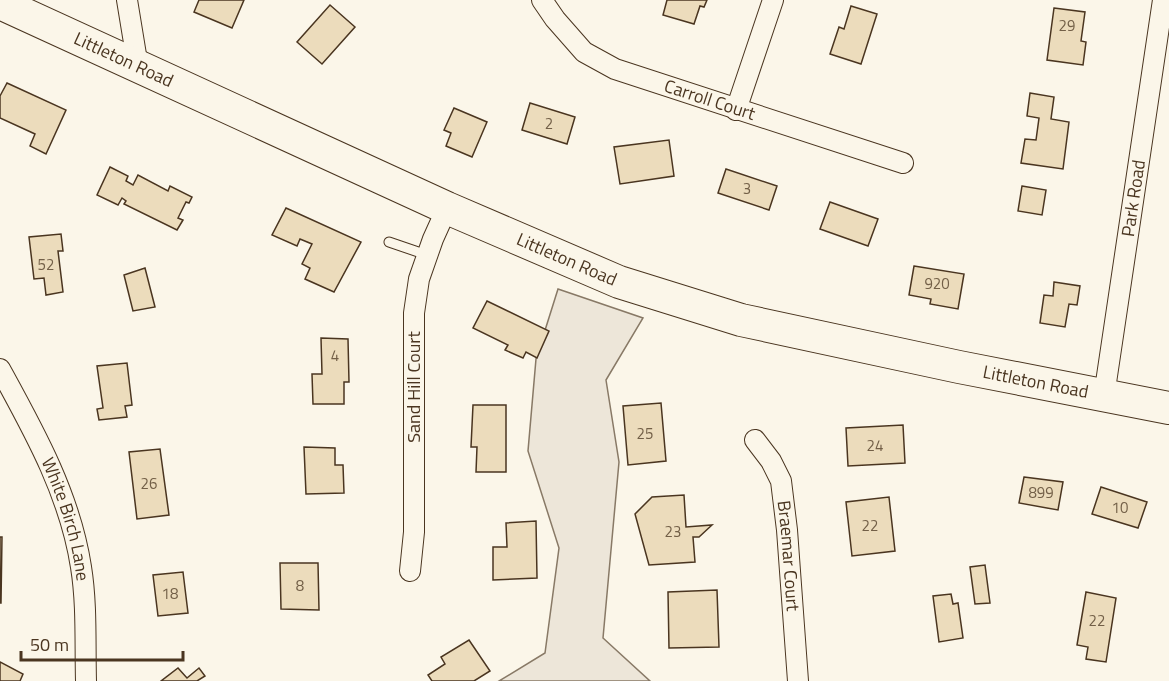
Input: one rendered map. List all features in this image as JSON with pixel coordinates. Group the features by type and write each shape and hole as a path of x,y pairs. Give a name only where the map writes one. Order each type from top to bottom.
{"main road":[{"name":"Littleton Road","path":"0,3 447,208 619,282 741,320 1169,408"}],"street":[{"path":"128,0 138,67"},
{"name":"Carroll Court","path":"542,0 555,19 584,52 615,69 903,163"},
{"path":"736,110 773,0"},
{"name":"Park Road","path":"1104,396 1163,0"},
{"name":"Sand Hill Court","path":"410,571 414,532 414,313 419,279 447,208"},
{"name":"White Birch Lane","path":"0,369 32,428 58,484 72,522 81,568 86,681"},
{"name":"Braemar Court","path":"755,440 771,461 782,481 798,681"}],"lane":[{"path":"389,242 427,255"}],"shaded area":[{"path":"558,289 643,318 606,380 619,462 603,638 650,681 499,681 545,653 559,548 528,451 536,359"}],"building":[{"path":"199,0 244,0 232,28 194,12"},
{"path":"667,0 707,0 704,7 700,6 694,24 663,15"},
{"path":"330,5 355,27 322,64 297,42"},
{"path":"851,6 877,14 861,64 830,54 839,27 844,29"},
{"path":"1054,8 1085,12 1081,41 1086,42 1083,65 1047,60"},
{"path":"7,83 66,110 46,154 30,146 35,134 0,118 0,96"},
{"path":"1030,93 1054,97 1051,119 1069,122 1063,169 1021,163 1025,139 1036,140 1039,118 1027,116"},
{"path":"530,103 575,117 567,144 522,130"},
{"path":"454,108 487,122 472,157 446,146 451,133 444,130"},
{"path":"669,140 674,176 620,184 614,147"},
{"path":"110,167 128,176 126,181 133,185 138,175 168,191 170,186 192,197 189,203 186,202 178,218 183,220 177,230 124,204 126,201 122,198 118,205 97,195"},
{"path":"726,169 777,186 769,210 718,193"},
{"path":"1022,186 1046,190 1042,215 1018,211"},
{"path":"830,202 878,219 868,246 820,229"},
{"path":"286,208 361,242 334,292 305,279 310,268 302,264 312,244 300,239 297,246 272,235"},
{"path":"61,234 63,251 58,251 63,292 46,295 44,278 34,279 29,237"},
{"path":"914,266 964,274 958,309 930,304 931,299 909,295"},
{"path":"145,268 155,307 133,311 124,275"},
{"path":"1054,282 1080,286 1077,305 1069,304 1065,327 1040,323 1044,295 1053,296"},
{"path":"487,301 549,331 537,358 526,352 523,358 505,350 508,345 473,328"},
{"path":"321,338 348,339 349,382 344,382 344,404 313,404 312,374 322,374"},
{"path":"127,363 132,405 125,406 127,417 99,420 97,409 103,408 97,366"},
{"path":"661,403 666,461 628,465 623,406"},
{"path":"473,405 506,405 506,472 476,472 477,447 471,447"},
{"path":"903,425 905,463 848,466 846,428"},
{"path":"304,447 335,448 335,465 343,465 344,493 306,494"},
{"path":"160,449 169,515 137,519 129,452"},
{"path":"1024,477 1063,482 1058,510 1019,503"},
{"path":"1101,487 1147,502 1138,528 1092,514"},
{"path":"684,495 686,527 712,525 699,537 693,537 695,562 649,565 635,514 652,497"},
{"path":"889,497 895,551 852,556 846,502"},
{"path":"536,521 537,578 493,580 493,547 507,547 506,523"},
{"path":"0,537 2,537 1,603 0,603"},
{"path":"280,563 318,563 319,610 281,609"},
{"path":"985,565 990,603 975,604 970,567"},
{"path":"183,572 188,613 158,616 153,575"},
{"path":"717,590 719,647 669,648 668,592"},
{"path":"1086,592 1116,598 1106,662 1086,659 1088,647 1077,645"},
{"path":"951,594 953,604 958,603 963,638 939,642 933,596"},
{"path":"469,640 490,671 474,681 432,681 428,675 445,664 441,657"},
{"path":"0,662 23,674 20,681 0,681"},
{"path":"178,668 187,678 199,668 205,676 197,681 161,681"}]}
